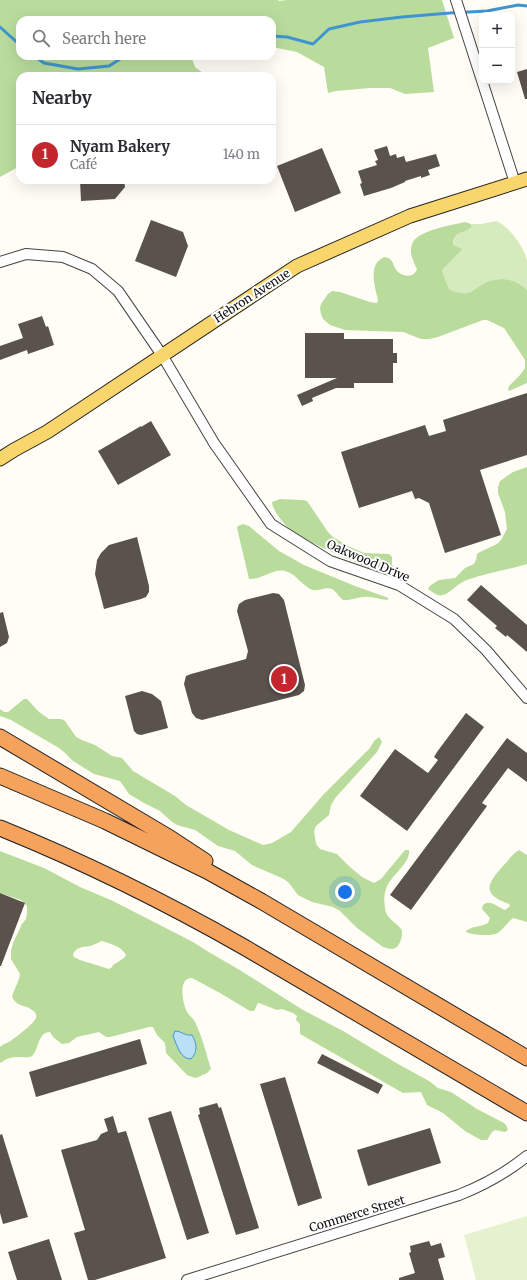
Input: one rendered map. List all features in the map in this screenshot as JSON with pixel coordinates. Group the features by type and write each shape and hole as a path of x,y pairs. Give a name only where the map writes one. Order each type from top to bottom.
{"highway":[{"path":"0,737 176,842 221,872 247,893"},
{"path":"0,776 75,807 188,861 247,893 527,1058"},
{"path":"0,828 88,866 198,921 527,1113"}],"main road":[{"name":"Hebron Avenue","path":"0,459 47,432 298,266 410,216 521,181"}],"street":[{"path":"456,1 463,24 521,181"},
{"name":"Oakwood Drive","path":"0,262 26,254 33,254 63,257 92,269 118,291 162,355 214,443 270,524 330,561 399,585 454,619 486,650 527,698"},
{"name":"Commerce Street","path":"187,1280 460,1195 496,1178 527,1156"}],"green space":[{"path":"0,0 442,0 454,38 428,48 434,92 405,94 390,88 370,88 328,93 324,67 297,52 276,48 276,16 16,16 16,60 192,60 195,67 202,72 16,72 16,168 0,177"},
{"path":"496,221 506,227 516,238 526,257 527,290 517,282 505,279 487,282 467,293 449,289 442,271 462,250 453,245 456,236 461,232 470,229 472,226 471,224"},
{"path":"465,222 471,224 472,227 457,235 453,245 462,250 442,271 449,289 467,293 487,282 505,279 517,282 527,290 527,383 509,391 509,386 525,368 525,360 504,328 487,320 483,320 438,337 421,339 403,332 345,330 330,325 323,319 321,314 321,304 332,291 377,303 378,300 374,282 374,270 379,260 385,257 389,258 398,272 406,276 414,274 417,269 411,252 413,242 422,234 429,231"},
{"path":"527,467 527,564 467,580 443,595 437,595 429,590 428,588 431,585 439,580 455,578 465,568 474,564 477,554 497,544 501,540 507,529 505,512 498,493 500,481 513,472"},
{"path":"280,499 307,501 333,537 364,553 389,554 392,557 392,565 406,576 399,577 370,568 334,553 295,534 281,520 273,506 272,502"},
{"path":"243,524 249,526 279,551 304,565 386,597 388,600 366,597 343,600 335,591 329,588 315,590 310,589 292,574 285,571 276,571 258,578 249,579 237,528"},
{"path":"24,699 27,699 39,712 49,719 61,719 65,721 76,737 95,745 112,756 122,758 133,771 175,796 186,805 229,830 263,845 272,843 291,832 323,795 379,737 382,742 377,752 336,797 331,805 329,815 316,826 314,831 316,844 320,849 337,854 362,877 374,883 381,879 405,850 409,850 407,860 388,884 385,891 385,911 402,931 402,936 397,947 389,949 383,947 357,928 340,911 333,907 312,902 298,895 284,879 252,865 235,851 218,846 195,830 177,825 160,811 129,794 120,781 94,774 73,761 59,748 11,720 0,716 0,709 4,712 8,712"},
{"path":"519,850 527,855 527,922 513,918 499,932 493,935 478,935 466,932 471,928 488,923 490,918 482,909 483,905 486,903 494,904 505,910 510,906 494,896 491,892 490,883 512,856"},
{"path":"0,851 44,868 193,942 303,1010 343,1031 429,1081 438,1088 451,1092 477,1109 504,1123 508,1130 505,1132 495,1130 487,1140 481,1140 465,1131 443,1113 427,1105 421,1092 403,1093 300,1034 300,1024 296,1020 297,1016 293,1013 282,1009 277,1010 259,1003 254,1011 250,1011 192,978 187,979 184,982 182,992 184,1003 187,1012 197,1027 211,1069 207,1073 196,1078 187,1075 166,1053 165,1043 157,1035 153,1027 110,1037 106,1037 99,1032 77,1037 69,1043 62,1044 53,1037 50,1032 41,1037 35,1052 31,1057 10,1058 1,1063 0,1047 32,1023 35,1020 36,1014 29,1008 17,1003 12,997 20,974 11,959 11,951 13,943 26,919 27,906 21,900 0,893","holes":["101,941 112,944 126,955 109,969 74,957 73,955 79,948 93,945","175,1031 193,1036 196,1045 195,1054"]},
{"path":"527,1216 527,1280 476,1280 464,1235"}],"water":[{"path":"175,1031 192,1035 195,1041 196,1050 191,1059 184,1057 179,1051 173,1036"}],"building":[{"path":"527,69 527,99 525,99 517,72"},
{"path":"387,146 390,156 396,154 397,158 404,156 406,162 436,154 440,166 428,170 430,175 405,181 391,188 364,196 358,171 377,165 375,161 378,160 374,150"},
{"path":"322,148 341,193 295,212 277,166"},
{"path":"80,184 125,184 125,187 115,199 81,201"},
{"path":"151,220 183,232 188,246 176,277 135,261"},
{"path":"42,316 46,327 48,326 54,345 28,354 27,350 0,360 0,346 23,338 18,324"},
{"path":"305,333 344,333 344,339 393,339 393,353 397,353 397,363 393,363 393,383 354,383 354,388 336,388 312,398 313,401 302,406 297,395 337,378 305,378"},
{"path":"527,393 527,455 480,470 501,535 445,553 429,503 419,498 415,499 412,491 359,508 341,452 425,425 429,436 446,431 443,420"},
{"path":"151,421 171,455 118,485 98,451"},
{"path":"137,537 149,586 149,592 146,597 141,599 104,609 95,574 97,560 101,553 109,545"},
{"path":"481,585 527,625 527,652 507,635 506,637 495,628 497,626 467,600"},
{"path":"273,593 279,594 284,600 305,685 304,691 299,695 202,720 196,718 192,713 184,684 186,676 246,659 248,651 237,611 239,604 245,600"},
{"path":"3,612 9,637 7,643 0,647 0,613"},
{"path":"142,691 152,694 161,701 168,728 141,735 134,731 125,696"},
{"path":"466,713 484,727 407,831 360,796 395,749 428,773 438,760 434,757 437,752"},
{"path":"507,738 527,753 527,782 508,768 482,803 487,806 411,910 390,895"},
{"path":"0,893 25,903 1,966 0,966"},
{"path":"140,1039 147,1064 36,1097 29,1072"},
{"path":"322,1054 383,1085 378,1094 317,1063"},
{"path":"285,1077 322,1198 298,1206 260,1084"},
{"path":"217,1103 219,1108 221,1107 259,1228 236,1235 198,1115 200,1114 199,1108"},
{"path":"171,1111 209,1233 187,1240 148,1118"},
{"path":"113,1116 118,1133 126,1131 166,1258 95,1280 88,1280 74,1233 85,1230 61,1150 97,1140 101,1134 108,1131 104,1119"},
{"path":"430,1128 441,1163 368,1186 357,1150"},
{"path":"2,1134 28,1217 3,1224 0,1213 0,1135"},
{"path":"49,1239 62,1280 17,1280 8,1252"},
{"path":"429,1241 431,1246 441,1243 445,1257 438,1259 444,1280 399,1280 399,1278 415,1273 409,1253 411,1252 410,1246"}],"waterway":[{"path":"276,36 287,37 313,44 329,29 360,22 402,17 487,11 518,5 527,6"},
{"path":"0,27 16,41"},
{"path":"40,60 44,63 78,69 109,66 119,60"}],"place":[{"name":"Nyam Bakery","path":"284,679"}]}
